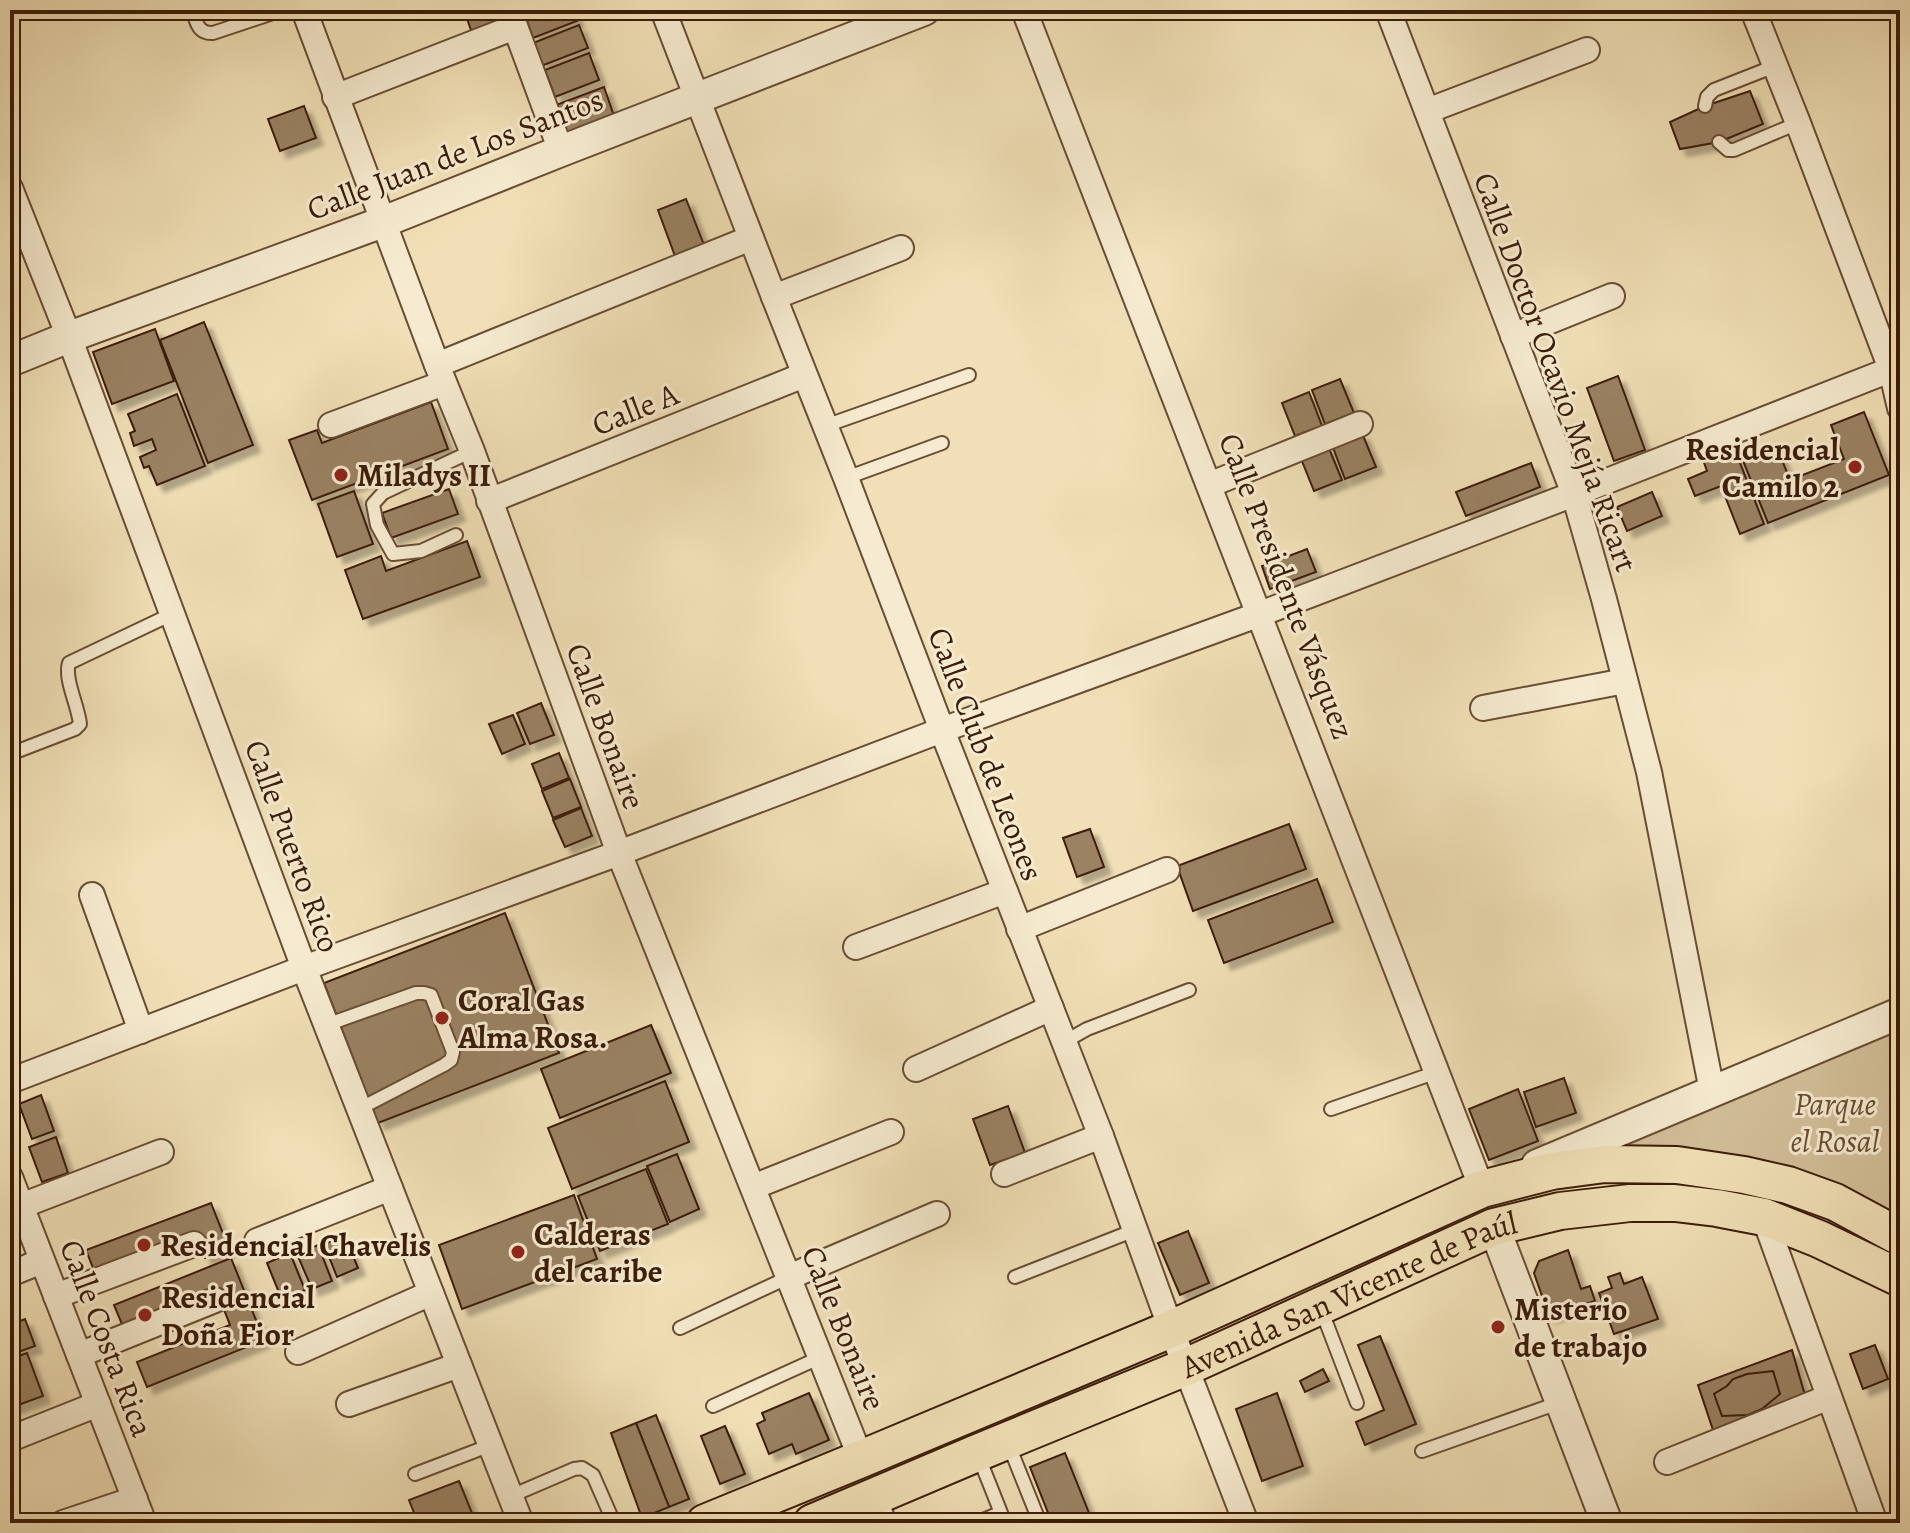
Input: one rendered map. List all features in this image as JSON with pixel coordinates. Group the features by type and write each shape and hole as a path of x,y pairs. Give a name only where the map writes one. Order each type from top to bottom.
{"main road":[{"name":"Avenida San Vicente de Paúl","path":"705,1523 1171,1329 1482,1189 1552,1171 1605,1164 1677,1165 1744,1175 1788,1185 1835,1202 1900,1237"},
{"name":"Avenida San Vicente de Paúl","path":"823,1521 879,1510 992,1446 1186,1367 1494,1227 1560,1211 1630,1203 1675,1203 1764,1217 1819,1239 1900,1278"}],"street":[{"name":"Calle Bonaire","path":"304,10 440,374 472,451 619,853 861,1459"},
{"name":"Calle Club de Leones","path":"663,10 1101,1136 1246,1523"},
{"name":"Calle Juan de Los Santos","path":"10,361 383,222 924,10"},
{"name":"Calle Presidente Vásquez","path":"1024,10 1482,1189"},
{"name":"Calle Doctor Ocavio Mejía Ricart","path":"1388,10 1574,494 1649,772 1712,1091"},
{"path":"1753,10 1895,368 1900,408"},
{"path":"335,97 512,18 561,151"},
{"path":"1427,111 1587,50"},
{"name":"Calle Puerto Rico","path":"10,188 69,337 304,968 521,1523"},
{"path":"331,425 751,238"},
{"path":"774,297 901,248"},
{"path":"1513,336 1612,296"},
{"path":"10,1081 304,968 1260,614 1895,368"},
{"name":"Calle A","path":"489,501 804,375"},
{"path":"1209,485 1360,424"},
{"path":"1483,708 1625,681"},
{"path":"1019,929 1167,870"},
{"path":"856,947 1005,891"},
{"path":"92,895 141,1031"},
{"path":"916,1069 1051,1008"},
{"name":"Avenida San Vicente de Paúl","path":"1482,1189 1900,1013"},
{"path":"753,1187 891,1132"},
{"path":"1004,1174 1101,1136"},
{"path":"21,1206 161,1152"},
{"name":"Calle Costa Rica","path":"10,1177 144,1523"},
{"path":"257,1241 390,1188"},
{"path":"789,1277 937,1214"},
{"path":"1764,1217 1875,1523"},
{"path":"1494,1227 1607,1523"},
{"path":"56,1296 194,1244"},
{"path":"10,1274 42,1261"},
{"path":"298,1352 431,1293"},
{"path":"79,1355 215,1300"},
{"path":"349,1404 459,1365"},
{"path":"1667,1462 1829,1397"},
{"path":"10,1439 98,1404"},
{"path":"63,1523 135,1499"}],"lane":[{"path":"192,10 205,34 282,10"},
{"path":"1705,106 1707,97 1714,90 1775,66"},
{"path":"1719,142 1728,150 1734,150 1798,123"},
{"path":"825,426 969,375"},
{"path":"846,478 942,443"},
{"path":"456,535 421,551 393,554 377,525 373,504 383,493 472,451"},
{"path":"10,754 75,729 80,724 66,671 69,663 172,614"},
{"path":"1064,1042 1087,1029 1189,990"},
{"path":"326,1025 416,993 431,995 453,1052 451,1060 359,1109"},
{"path":"1331,1109 1437,1072"},
{"path":"1015,1277 1135,1230"},
{"path":"680,1328 789,1277"},
{"path":"1320,1306 1357,1403"},
{"path":"713,1406 821,1357"},
{"path":"1422,1451 1561,1402"},
{"path":"415,1474 491,1445"},
{"path":"976,1523 1002,1518 992,1446"},
{"path":"992,1446 1040,1523"},
{"path":"511,1496 582,1468 593,1475 614,1523"}],"green space":[{"name":"Parque el Rosal","path":"1900,1026 1900,1222 1608,1147"}],"building":[{"path":"464,10 494,10 498,24 472,33"},
{"path":"533,10 573,10 577,21 533,38 524,13"},
{"path":"579,25 588,48 541,66 533,43"},
{"path":"589,53 599,80 555,97 545,70"},
{"path":"604,87 614,116 567,134 556,105"},
{"path":"1750,91 1763,124 1719,142 1680,149 1670,122"},
{"path":"304,106 316,138 280,151 268,119"},
{"path":"686,199 704,245 675,256 658,210"},
{"path":"204,322 253,445 208,463 160,340"},
{"path":"155,329 174,381 112,404 93,352"},
{"path":"1618,376 1645,450 1614,461 1587,388"},
{"path":"1340,379 1354,413 1325,424 1312,390"},
{"path":"1309,392 1322,426 1295,436 1282,403"},
{"path":"177,394 205,466 157,485 149,466 144,468 140,457 156,450 152,439 134,446 130,433 135,431 128,414"},
{"name":"Miladys II","path":"431,402 448,449 312,500 289,440 317,430 322,443"},
{"name":"Residencial Camilo 2","path":"1864,412 1889,475 1768,523 1742,458 1776,445 1790,480 1844,459 1831,425"},
{"path":"1362,433 1376,467 1345,479 1332,445"},
{"path":"1733,445 1764,524 1740,534 1721,486 1695,496 1688,479 1707,471 1702,457"},
{"path":"1328,446 1342,480 1314,491 1300,456"},
{"path":"1531,463 1540,487 1466,516 1456,492"},
{"path":"449,489 458,514 391,538 382,513"},
{"path":"354,491 373,544 337,557 318,504"},
{"path":"1652,492 1662,516 1627,531 1617,507"},
{"path":"467,541 480,577 363,619 345,570 381,556 386,571"},
{"path":"1307,549 1316,572 1270,589 1262,566"},
{"path":"541,703 554,735 530,744 517,713"},
{"path":"513,715 525,744 502,754 489,724"},
{"path":"559,753 569,778 542,789 532,764"},
{"path":"570,779 581,807 553,818 542,791"},
{"path":"581,808 592,836 565,847 553,820"},
{"path":"1289,824 1306,869 1193,911 1177,866"},
{"path":"1090,829 1104,867 1077,877 1063,838"},
{"path":"1317,879 1333,922 1224,963 1208,920"},
{"name":"Coral Gas Alma Rosa.","path":"505,913 559,1053 378,1123 324,983"},
{"path":"651,1025 671,1073 560,1118 541,1069"},
{"path":"1564,1078 1576,1113 1536,1127 1524,1092"},
{"path":"665,1081 689,1142 572,1189 548,1128"},
{"path":"1518,1089 1538,1141 1489,1160 1469,1109"},
{"path":"41,1095 54,1131 32,1139 19,1104"},
{"path":"1008,1106 1025,1153 990,1165 973,1119"},
{"path":"56,1137 68,1173 42,1182 29,1147"},
{"path":"677,1154 699,1209 670,1222 647,1166"},
{"path":"646,1169 668,1224 600,1251 578,1196"},
{"name":"Calderas del caribe","path":"574,1195 597,1259 462,1309 439,1245"},
{"name":"Residencial Chavelis","path":"211,1203 229,1249 205,1258 198,1240 97,1278 86,1250"},
{"path":"1188,1231 1209,1283 1180,1295 1158,1243"},
{"path":"345,1236 358,1268 337,1277 324,1244"},
{"path":"318,1245 332,1281 312,1289 297,1254"},
{"path":"1568,1250 1581,1289 1590,1286 1595,1301 1549,1316 1534,1273 1539,1261"},
{"path":"290,1253 305,1290 282,1300 267,1263"},
{"name":"Residencial Doña Fior","path":"231,1258 264,1340 147,1387 137,1362 230,1325 219,1297 126,1334 114,1305"},
{"path":"1620,1273 1624,1284 1642,1277 1658,1319 1614,1334 1599,1293 1612,1288 1608,1277"},
{"path":"25,1319 35,1346 10,1355 10,1325"},
{"path":"1380,1336 1416,1424 1365,1445 1356,1422 1384,1410 1358,1345"},
{"path":"1875,1345 1888,1379 1863,1389 1850,1354"},
{"path":"1792,1350 1806,1399 1714,1433 1698,1385"},
{"path":"27,1353 43,1396 10,1408 10,1359"},
{"path":"1323,1369 1329,1381 1305,1392 1300,1381"},
{"path":"1773,1371 1780,1394 1762,1409 1748,1415 1722,1416 1714,1394 1733,1379"},
{"path":"809,1393 829,1440 796,1454 792,1444 769,1454 757,1424 765,1420 762,1413"},
{"path":"1277,1393 1303,1466 1262,1481 1236,1409"},
{"path":"656,1415 689,1499 669,1507 636,1423"},
{"path":"636,1423 669,1507 642,1518 611,1433"},
{"path":"725,1426 745,1474 720,1484 701,1436"},
{"path":"1065,1453 1093,1523 1052,1523 1030,1467"},
{"path":"459,1481 476,1523 418,1523 409,1500"},
{"path":"579,1513 583,1523 556,1523"}],"place":[{"name":"Residencial Camilo 2","path":"1855,467"},
{"name":"Miladys II","path":"341,475"},
{"name":"Coral Gas Alma Rosa.","path":"442,1018"},
{"name":"Residencial Chavelis","path":"144,1245"},
{"name":"Calderas del caribe","path":"518,1252"},
{"name":"Residencial Doña Fior","path":"145,1315"},
{"name":"Misterio de trabajo","path":"1498,1327"}]}
